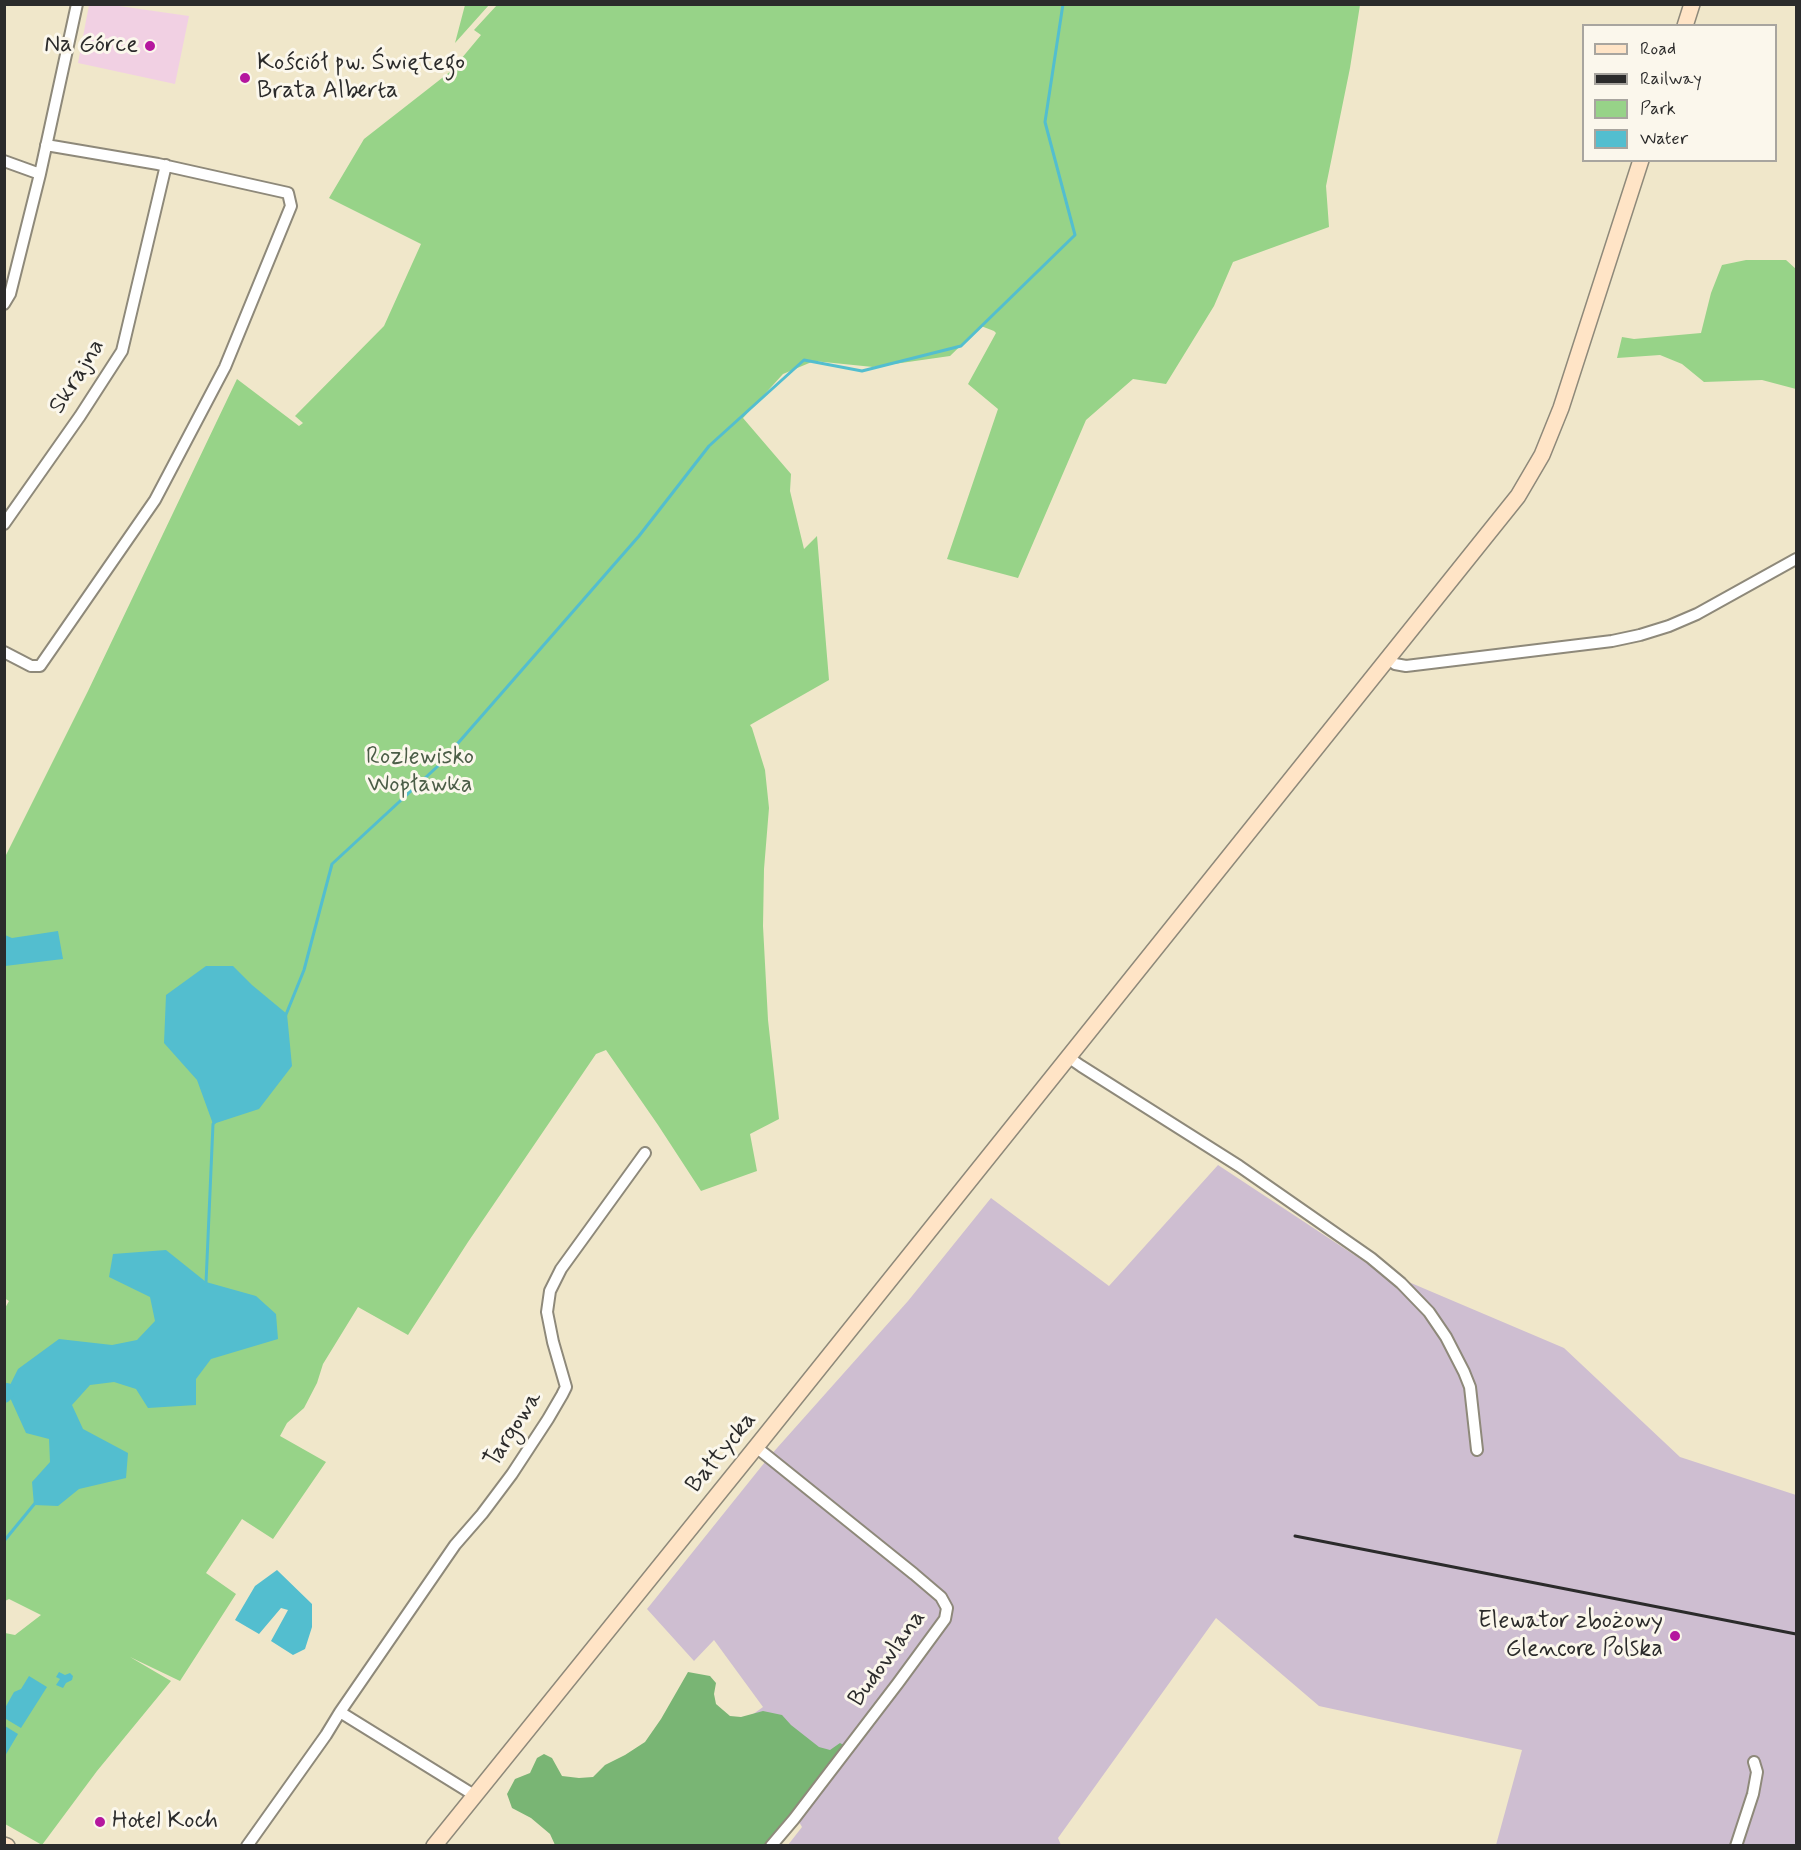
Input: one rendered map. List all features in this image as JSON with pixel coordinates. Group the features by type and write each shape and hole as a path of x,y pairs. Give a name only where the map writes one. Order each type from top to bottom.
{"main road":[{"path":"1686,24 1692,4"},
{"name":"Bałtycka","path":"434,1845 1518,496 1542,455 1561,408 1640,162"}],"street":[{"path":"4,304 10,294 40,174 77,4"},
{"path":"4,652 32,666 40,666 155,500 225,367 291,206 288,194 166,165 46,145"},
{"path":"4,161 40,174"},
{"name":"Skrajna","path":"4,524 80,416 122,351 166,165"},
{"path":"1389,659 1395,664 1406,666 1640,635 1670,626 1697,614 1797,559"},
{"path":"1068,1056 1080,1066 1239,1166 1371,1258 1401,1282 1429,1312 1446,1337 1464,1372 1470,1387 1477,1450"},
{"name":"Targowa","path":"247,1845 326,1736 340,1712 455,1545 512,1474 562,1395 566,1387 547,1312 550,1291 561,1269 645,1153"},
{"name":"Budowlana","path":"756,1447 914,1574 941,1597 947,1608 945,1619 898,1683 794,1819 771,1845"},
{"path":"340,1712 474,1796"},
{"path":"1737,1845 1753,1794 1755,1762"}],"shaded area":[{"path":"89,5 112,5 189,16 175,84 78,63"},
{"path":"1218,1165 1371,1266 1564,1348 1680,1457 1796,1495 1796,1845 1496,1845 1522,1750 1319,1706 1216,1618 1058,1838 1061,1845 788,1845 802,1827 741,1723 763,1707 714,1640 694,1661 647,1609 769,1457 908,1301 991,1198 1109,1286"}],"green space":[{"path":"465,5 489,5 455,43"},
{"name":"Rozlewisko Wopławka","path":"497,5 1360,5 1350,68 1326,186 1329,227 1233,262 1214,306 1166,384 1133,379 1086,420 1018,578 947,559 998,409 968,384 996,333 994,331 981,326 950,356 873,367 814,361 783,374 743,418 791,474 790,491 804,549 817,536 829,680 750,725 765,770 769,808 764,869 763,926 768,1020 779,1119 750,1134 757,1171 701,1191 606,1050 596,1054 468,1242 408,1335 358,1307 323,1364 317,1383 304,1408 287,1423 280,1436 326,1462 273,1539 242,1519 206,1573 236,1594 180,1681 130,1657 171,1681 97,1771 42,1845 5,1824 5,1633 15,1635 41,1615 9,1599 5,1601 4,1310 9,1301 4,1298 5,857 88,691 237,379 299,426 303,423 295,416 384,326 421,244 329,198 364,139 451,71 481,35 474,30"},
{"path":"1746,260 1786,260 1796,269 1796,389 1762,380 1704,382 1682,364 1660,355 1617,358 1622,337 1634,339 1701,333 1711,293 1722,265"},
{"path":"688,1672 710,1676 716,1683 714,1694 716,1704 730,1716 741,1717 763,1711 782,1715 819,1747 830,1750 840,1743 847,1747 797,1810 764,1845 555,1845 550,1834 531,1818 512,1808 507,1794 515,1779 530,1773 537,1758 544,1754 552,1758 562,1776 593,1777 605,1765 645,1742"}],"water":[{"path":"58,931 63,959 5,966 5,935 12,938"},
{"path":"206,966 233,966 287,1014 292,1066 259,1109 213,1124 197,1080 164,1043 166,995"},
{"path":"166,1250 206,1282 256,1296 276,1314 278,1339 211,1359 196,1379 196,1405 148,1408 136,1389 114,1382 90,1385 72,1405 83,1429 128,1453 126,1478 79,1489 58,1506 34,1505 32,1482 50,1462 49,1439 26,1433 7,1391 18,1369 59,1339 112,1345 137,1340 155,1321 150,1297 109,1277 113,1254"},
{"path":"277,1570 312,1604 312,1627 305,1649 293,1655 271,1641 288,1610 281,1608 259,1634 235,1620 255,1586"},
{"path":"59,1672 65,1675 70,1673 73,1676 63,1688 56,1685 60,1679 56,1677"},
{"path":"29,1676 47,1687 21,1728 5,1720 5,1708 14,1692 21,1689"},
{"path":"5,1726 18,1734 5,1756"}],"waterway":[{"path":"285,1017 304,970 332,864 438,766 639,536 709,446 804,360 862,371 961,346 1075,235 1045,122 1063,4"},
{"path":"204,1285 206,1283 213,1124 215,1122"},
{"path":"4,1395 7,1391"},
{"path":"4,1541 36,1502"}],"railway":[{"path":"1295,1536 1796,1634"}],"place":[{"name":"Na Górce","path":"150,46"},
{"name":"Kościół pw. Świętego Brata Alberta","path":"245,78"},
{"name":"Elewator zbożowy Glencore Polska","path":"1675,1636"},
{"name":"Hotel Koch","path":"100,1822"}]}
